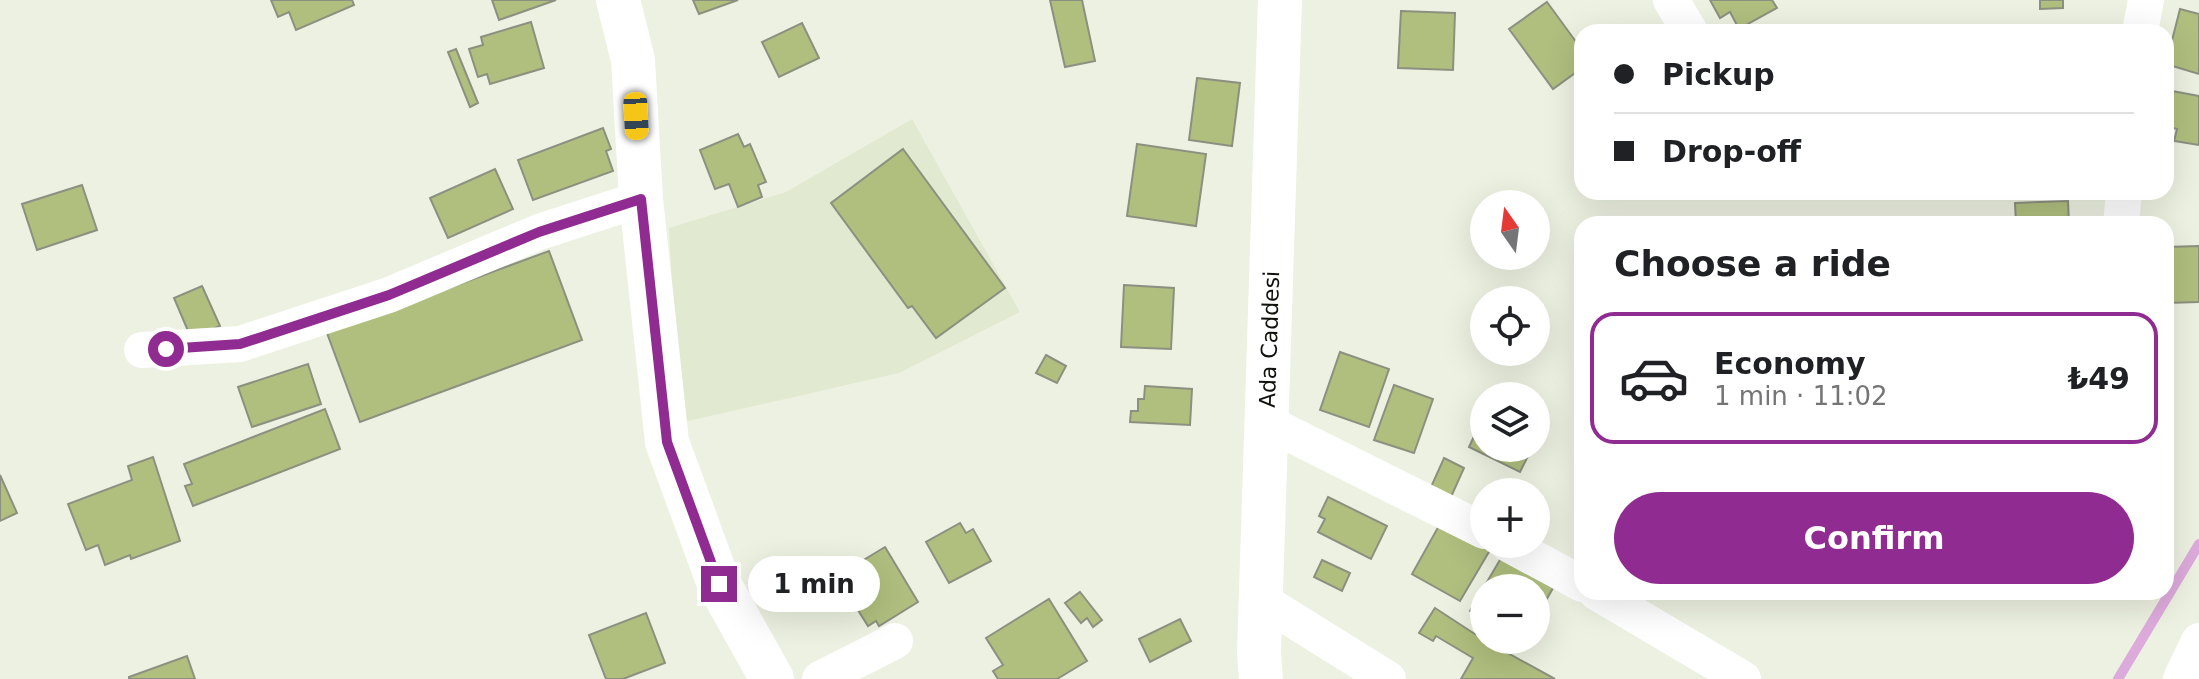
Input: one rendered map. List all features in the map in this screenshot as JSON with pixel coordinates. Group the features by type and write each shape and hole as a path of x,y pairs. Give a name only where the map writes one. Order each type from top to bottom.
{"street":[{"path":"618,0 633,60 641,199 667,442 719,584 772,679"},
{"name":"Ada Caddesi","path":"1261,679 1280,0"},
{"path":"1671,0 1685,24"},
{"path":"2142,24 2146,0"},
{"path":"142,350 240,344 389,295 539,232 641,199"},
{"path":"1266,422 1470,524"},
{"path":"1534,558 1574,580"},
{"path":"1261,600 1388,679"},
{"path":"1610,600 1743,679"},
{"path":"820,679 895,641"},
{"path":"2181,679 2199,641"}],"shaded area":[{"path":"912,119 1020,312 899,373 679,423 669,228 786,192"}],"building":[{"path":"271,0 352,0 354,5 296,30 289,12 278,17"},
{"path":"492,0 556,0 499,20"},
{"path":"693,0 738,0 699,14"},
{"path":"1050,0 1082,0 1095,61 1065,67"},
{"path":"1710,0 1772,0 1777,8 1748,24 1736,24 1730,12 1720,18"},
{"path":"2040,0 2063,0 2063,8 2040,9"},
{"path":"1547,2 1574,39 1574,74 1553,89 1509,29"},
{"path":"2180,9 2199,14 2199,74 2174,66 2174,33"},
{"path":"1401,11 1455,13 1453,70 1398,68"},
{"path":"531,22 544,68 490,84 487,74 478,77 469,49 483,45 481,37"},
{"path":"802,23 819,58 779,77 762,42"},
{"path":"456,49 478,103 470,107 448,52"},
{"path":"1197,78 1240,83 1232,146 1189,140"},
{"path":"2174,91 2199,96 2199,145 2174,141 2177,129 2174,128"},
{"path":"603,128 611,149 606,151 613,171 533,200 518,160"},
{"path":"738,134 744,147 750,144 766,182 758,185 762,197 738,207 729,184 715,189 700,150"},
{"path":"1137,144 1206,154 1196,226 1127,216"},
{"path":"903,149 1005,288 936,338 912,306 908,308 831,203"},
{"path":"495,169 513,209 448,238 430,198"},
{"path":"82,185 97,230 37,250 22,204"},
{"path":"2068,201 2069,216 2016,216 2015,203"},
{"path":"2199,246 2199,302 2174,303 2174,247"},
{"path":"549,251 582,340 360,422 327,333"},
{"path":"1124,285 1174,288 1171,349 1121,347"},
{"path":"202,286 220,326 191,338 174,298"},
{"path":"1340,352 1389,369 1369,427 1320,410"},
{"path":"1046,355 1066,366 1057,383 1036,373"},
{"path":"308,364 321,404 252,427 238,387"},
{"path":"1394,385 1433,399 1414,453 1374,440"},
{"path":"1145,386 1192,389 1190,425 1130,422 1131,411 1138,411 1138,399 1144,399"},
{"path":"325,409 340,449 193,506 185,486 192,484 184,464"},
{"path":"153,457 180,541 105,565 98,545 86,550 68,504 132,480 128,466"},
{"path":"1444,458 1464,468 1451,497 1431,487"},
{"path":"1500,462 1525,462 1520,472"},
{"path":"0,475 17,513 0,521"},
{"path":"1328,497 1387,526 1371,559 1318,532 1325,519 1319,516"},
{"path":"1441,522 1470,539 1470,558 1485,558 1476,574 1470,574 1470,584 1460,601 1412,574"},
{"path":"960,523 966,533 973,529 991,561 949,583 926,542"},
{"path":"885,547 918,602 879,626 876,621 868,626 841,583 846,580 842,573"},
{"path":"1501,558 1529,574 1492,574"},
{"path":"1322,560 1350,573 1342,591 1314,577"},
{"path":"1080,592 1102,620 1093,627 1087,618 1081,623 1065,603"},
{"path":"1049,599 1087,661 1057,679 998,679 993,671 1003,665 986,638"},
{"path":"1435,608 1470,631 1470,654 1509,654 1555,679 1461,679 1473,658 1436,636 1433,641 1419,633"},
{"path":"646,613 665,663 623,679 606,679 589,635"},
{"path":"1180,619 1191,641 1150,662 1139,639"},
{"path":"187,656 195,679 129,679 129,677"}],"waterway":[{"path":"2174,586 2199,544"},
{"path":"2118,679 2165,600"}],"route":[{"path":"166,349 240,344 389,295 539,232 641,199 667,442 719,584"}]}
